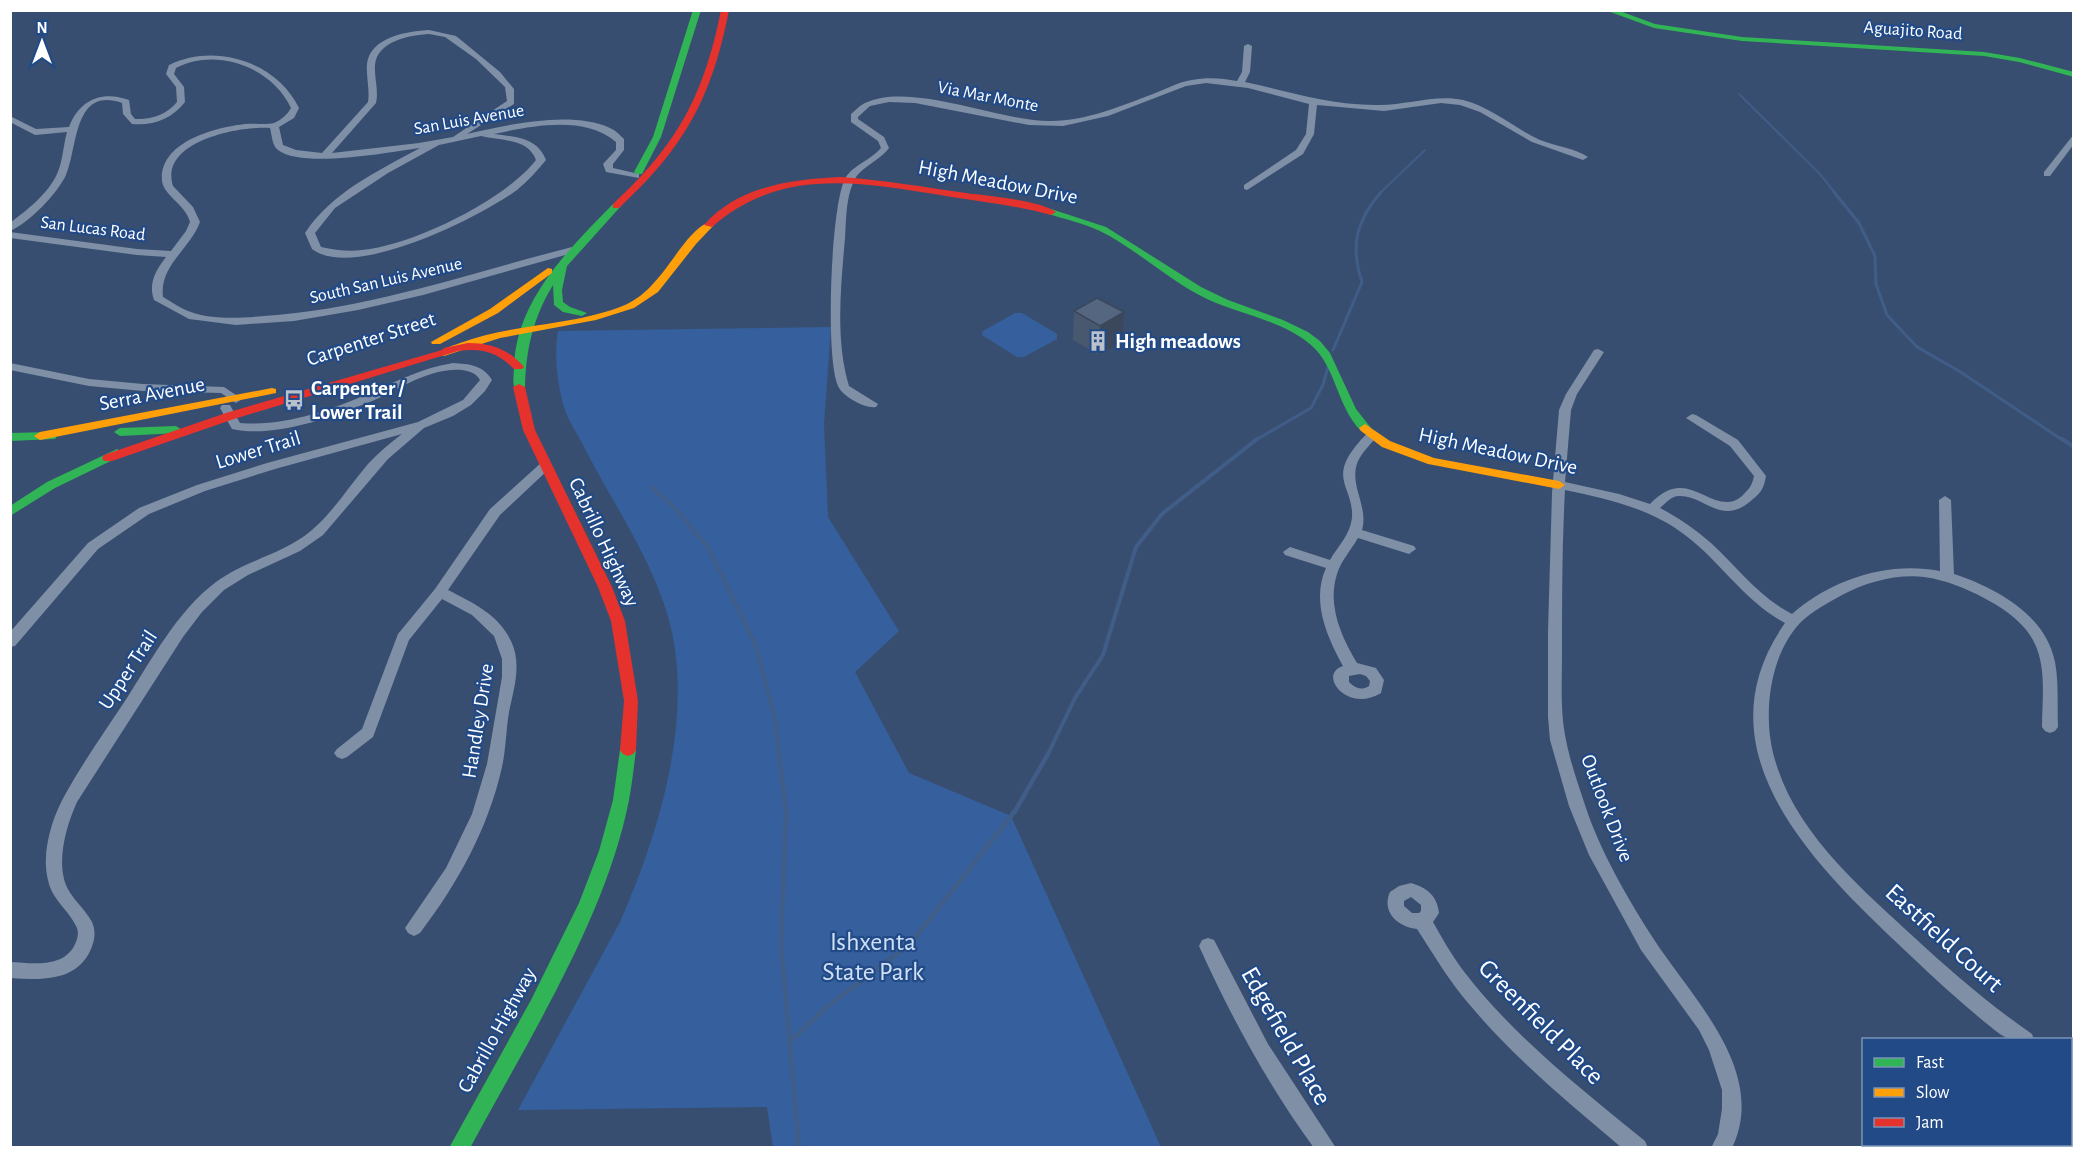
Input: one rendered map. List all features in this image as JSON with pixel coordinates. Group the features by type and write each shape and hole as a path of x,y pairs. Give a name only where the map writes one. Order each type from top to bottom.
{"main road":[{"name":"Cabrillo Highway","path":"616,206 636,176 657,137 697,10"},
{"name":"Aguajito Road","path":"1608,10 1654,26 1742,39 1984,54 2019,60 2073,75"},
{"name":"Cabrillo Highway","path":"459,1148 550,978 591,892 612,831 627,761 631,722 630,685 621,630 607,591 524,416 519,395 518,367 526,324 542,289 568,255 616,206 644,183 687,126 711,77 720,47 724,17"},
{"name":"Carpenter Street","path":"526,324 568,323 621,309 649,295 667,277 705,228 734,205 757,194 791,184 849,179"},
{"name":"High Meadow Drive","path":"849,179 894,182 1038,208 1102,228 1210,297 1288,327 1315,342 1333,362 1350,410 1359,423 1386,444 1432,461 1559,486"},
{"path":"568,255 557,286 557,300 565,309 582,314"},
{"path":"442,346 494,311 568,255"},
{"name":"Carpenter Street","path":"272,391 526,324 582,314 597,315"},
{"path":"442,346 489,345 505,353 518,367"},
{"name":"Carpenter Street","path":"10,512 51,485 165,431 231,407 397,368 442,346"},
{"name":"Serra Avenue","path":"39,436 209,397 231,407 272,391"},
{"name":"Carpenter Street","path":"108,458 194,428 231,407"},
{"name":"Carpenter Street","path":"165,431 194,428"},
{"name":"Serra Avenue","path":"10,437 165,431"}],"street":[{"path":"324,156 372,103 372,63 375,53 393,41 422,32 453,37 504,81 510,90 511,102 454,138"},
{"path":"1240,84 1246,72 1248,46"},
{"path":"10,228 57,182 63,171 71,129 83,108 100,99 116,98 126,102 127,114 132,121 148,121 165,115 181,102 181,90 170,74 171,67 185,59 203,56 223,58 250,67 278,83 290,96 296,108 291,116 274,126"},
{"name":"Via Mar Monte","path":"849,179 885,148 885,141 881,137 854,120 859,109 877,101 906,98 1022,122 1058,124 1083,120 1120,109 1185,84 1201,81 1240,84 1313,102 1381,108 1445,100 1461,102 1481,109 1537,142 1583,157"},
{"path":"1247,187 1300,152 1310,134 1313,102"},
{"path":"10,118 35,132 71,129"},
{"name":"San Luis Avenue","path":"274,126 277,142 282,149 324,156 436,143 454,138 552,123 574,122 611,131 621,141 620,150 608,164 608,168 617,173 636,176"},
{"name":"South San Luis Avenue","path":"274,126 250,126 221,131 192,142 170,160 167,172 169,186 190,207 195,222 191,232 172,254 157,285 158,298 178,313 192,318 232,321 314,315 372,305 568,255"},
{"path":"436,143 331,206 315,222 310,233 317,249 342,254 370,253 411,240 463,217 509,192 529,177 541,160 537,151 524,141 484,134"},
{"path":"2047,174 2073,137"},
{"path":"849,179 838,243 836,273 839,363 844,388 872,404"},
{"name":"San Lucas Road","path":"10,235 137,252 172,254"},
{"name":"Outlook Drive","path":"1598,352 1593,363 1578,380 1568,398 1565,410 1559,486 1555,717 1565,768 1595,850 1647,944 1705,1024 1717,1047 1731,1090 1732,1109 1727,1136 1721,1148"},
{"path":"10,366 53,377 102,385 209,397"},
{"name":"Lower Trail","path":"10,642 93,546 144,511 201,488 271,466 422,425 466,402 484,384 484,374 468,367 444,368 343,407 263,427 236,426 231,407"},
{"path":"1652,509 1664,495 1680,492 1694,495 1718,506 1734,507 1739,506 1758,488 1760,476 1734,443 1692,418"},
{"name":"Upper Trail","path":"10,970 54,970 69,964 82,951 86,942 85,926 66,903 55,879 53,865 64,815 68,803 95,759 181,628 208,598 232,578 293,549 318,532 382,457 422,425"},
{"path":"1352,668 1331,629 1327,593 1334,566 1355,532 1359,517 1348,474 1353,457 1372,435"},
{"path":"342,753 368,733 403,639 440,592 495,512 546,465"},
{"name":"High Meadow Drive","path":"1559,486 1623,498 1652,509 1695,536 1763,605 1793,621"},
{"path":"1945,500 1947,577"},
{"path":"1355,532 1409,549"},
{"path":"1290,552 1334,566"},
{"path":"1793,621 1840,590 1877,574 1914,571 1947,577 1980,590 2008,606 2031,627 2040,640 2048,667 2050,727"},
{"name":"Handley Drive","path":"414,928 451,879 483,808 494,769 509,675 509,653 495,627 482,615 440,592"},
{"name":"Eastfield Court","path":"1793,621 1777,649 1764,690 1762,726 1767,759 1781,795 1804,832 1862,900 1954,986 2022,1038"},
{"name":"Greenfield Place","path":"1422,921 1456,974 1488,1012 1553,1074 1638,1148"},
{"name":"Edgefield Place","path":"1208,946 1250,1033 1277,1078 1326,1148"}],"green space":[{"path":"1015,313 1022,313 1057,334 1057,339 1024,357 1017,357 982,335 983,331"},
{"name":"Ishxenta State Park","path":"831,327 824,424 828,517 899,631 855,672 909,773 1011,816 1161,1147 773,1147 767,1107 518,1110 620,922 635,886 661,806 671,764 676,722 678,680 673,640 663,601 637,542 566,412 557,369 558,331"}],"building":[{"path":"1097,298 1124,312 1100,326 1074,311"}],"waterway":[{"path":"1739,94 1819,173 1836,194"},
{"path":"1381,192 1425,150"},
{"path":"1333,350 1362,282 1356,257 1361,224 1381,192"},
{"path":"1834,192 1859,223 1875,256 1876,284 1887,315 1917,347 1959,371 2064,441"},
{"path":"1256,440 1311,408 1323,385 1328,367"},
{"path":"2062,439 2074,447"},
{"path":"1048,754 1075,698 1103,655 1136,547 1162,514 1256,440"},
{"path":"651,487 673,506 709,549 755,644 775,718 779,756"},
{"path":"779,754 786,811 781,945 790,1042"},
{"path":"790,1042 824,1009 909,945 1015,811 1048,754"},
{"path":"790,1042 799,1148"}],"traffic: fast":[{"path":"639,172 657,137 697,10"},
{"path":"1608,10 1654,26 1742,39 1984,54 2020,60 2074,75"},
{"path":"519,387 520,359 525,333 534,309 561,266 616,206"},
{"path":"1051,212 1103,229 1131,245 1197,290 1224,303 1279,322 1305,335 1325,353 1350,409 1365,428"},
{"path":"562,266 557,290 558,303 567,310 582,313"},
{"path":"120,432 176,430"},
{"path":"10,437 51,436"},
{"path":"10,512 51,485 117,453"},
{"path":"459,1148 564,955 588,903 607,851 621,800 628,750"}],"traffic: slow":[{"path":"444,353 498,335 578,321 631,306 654,290 692,242 709,225"},
{"path":"436,342 494,311 548,271"},
{"path":"40,436 272,391"},
{"path":"1365,428 1386,444 1432,461 1559,485"}],"traffic: jam":[{"path":"616,206 658,164 690,119 711,68 725,10"},
{"path":"709,225 731,207 760,193 786,185 813,181 841,180 897,185 1014,203 1051,212"},
{"path":"448,350 468,346 486,347 503,354 518,367"},
{"path":"108,458 230,416 444,353"},
{"path":"519,387 529,430 605,587 618,621 631,701 628,750"}],"place":[{"name":"High meadows","path":"1098,341"},
{"name":"Carpenter / Lower Trail","path":"294,400"}]}
